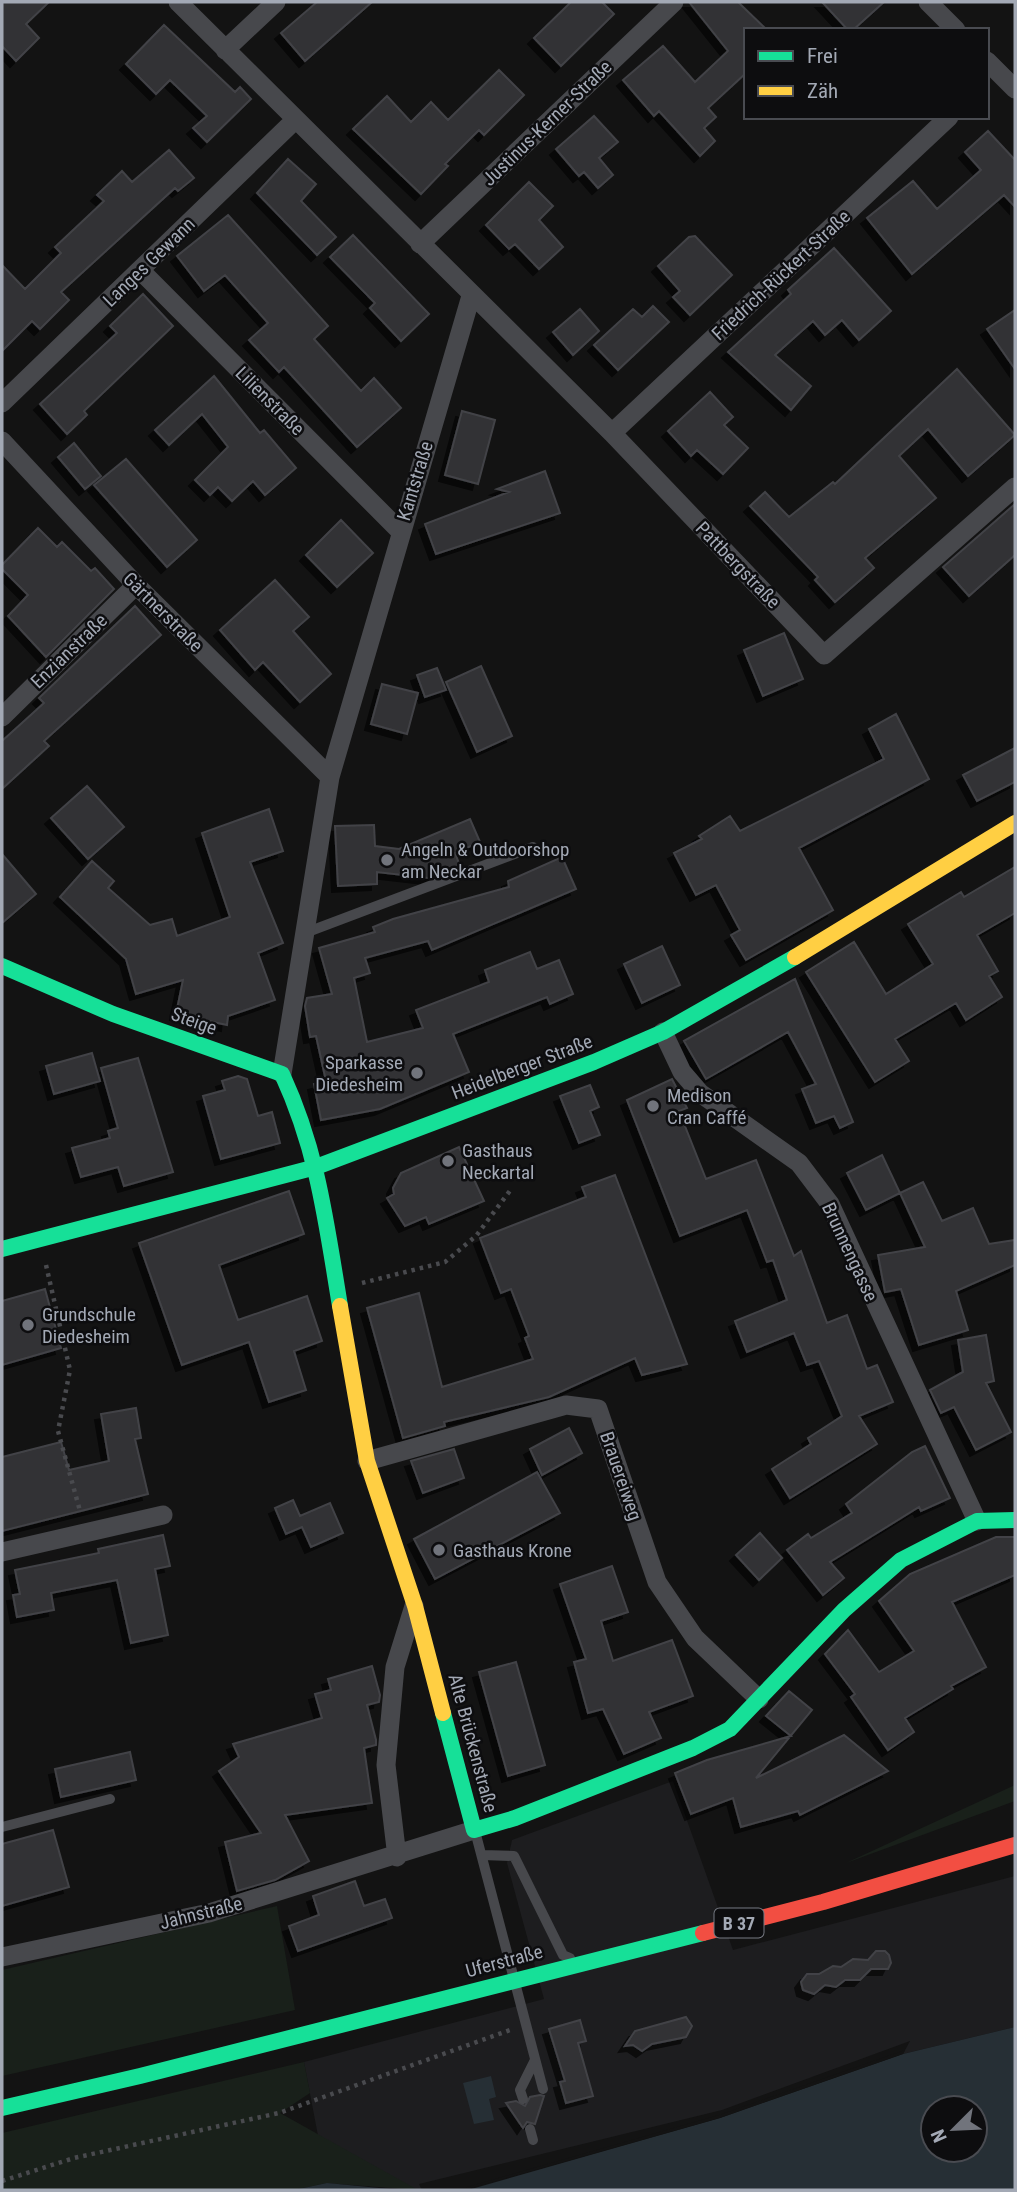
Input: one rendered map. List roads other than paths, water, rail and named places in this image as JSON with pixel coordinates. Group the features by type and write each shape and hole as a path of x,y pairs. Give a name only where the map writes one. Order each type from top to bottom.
{"street":[{"path":"178,2 471,296"},
{"path":"225,50 276,2"},
{"name":"Justinus-Kerner-Straße","path":"420,244 674,2"},
{"path":"928,2 954,28"},
{"path":"991,71 1015,89"},
{"name":"Friedrich-Rückert-Straße","path":"612,433 947,119"},
{"name":"Langes Gewann","path":"2,402 295,120"},
{"name":"Lilienstraße","path":"141,271 400,531"},
{"name":"Pattbergstraße","path":"471,296 612,433 824,655 1015,487"},
{"name":"Kantstraße","path":"282,1074 330,777 471,296"},
{"name":"Gärtnerstraße","path":"2,441 136,586 330,777"},
{"name":"Enzianstraße","path":"2,717 136,586"},
{"name":"Heidelberger Straße","path":"2,1249 316,1167 505,1097 663,1031 838,932 1015,823"},
{"name":"Steige","path":"2,966 113,1014 282,1074"},
{"name":"Brunnengasse","path":"663,1031 682,1072 700,1093 799,1163 830,1204 977,1521"},
{"path":"282,1074 303,1120 316,1167"},
{"name":"Alte Brückenstraße","path":"316,1167 368,1461 415,1606 474,1830 515,1818 693,1748 730,1729 844,1610 901,1560 977,1521 1015,1520"},
{"name":"Brauereiweg","path":"368,1461 566,1405 598,1409 657,1582 695,1638 759,1699"},
{"path":"2,1552 163,1515"},
{"path":"397,1857 386,1765 395,1667 415,1606"},
{"name":"Jahnstraße","path":"2,1957 209,1913 397,1857 474,1830"},
{"name":"Uferstraße","path":"2,2108 140,2076 823,1902 1015,1844"}],"lane":[{"path":"304,933 533,847"},
{"path":"2,1827 110,1800"},
{"path":"474,1830 543,2090"},
{"path":"482,1855 514,1856 563,1955 575,1960 1015,1844"},
{"path":"523,2099 520,2090 536,2060"},
{"path":"530,2129 533,2140"}],"place":[{"name":"Angeln & Outdoorshop am Neckar","path":"387,860"},
{"name":"Sparkasse Diedesheim","path":"417,1073"},
{"name":"Medison Cran Caffé","path":"653,1106"},
{"name":"Gasthaus Neckartal","path":"448,1161"},
{"name":"Grundschule Diedesheim","path":"28,1325"},
{"name":"Gasthaus Krone","path":"439,1550"}]}
